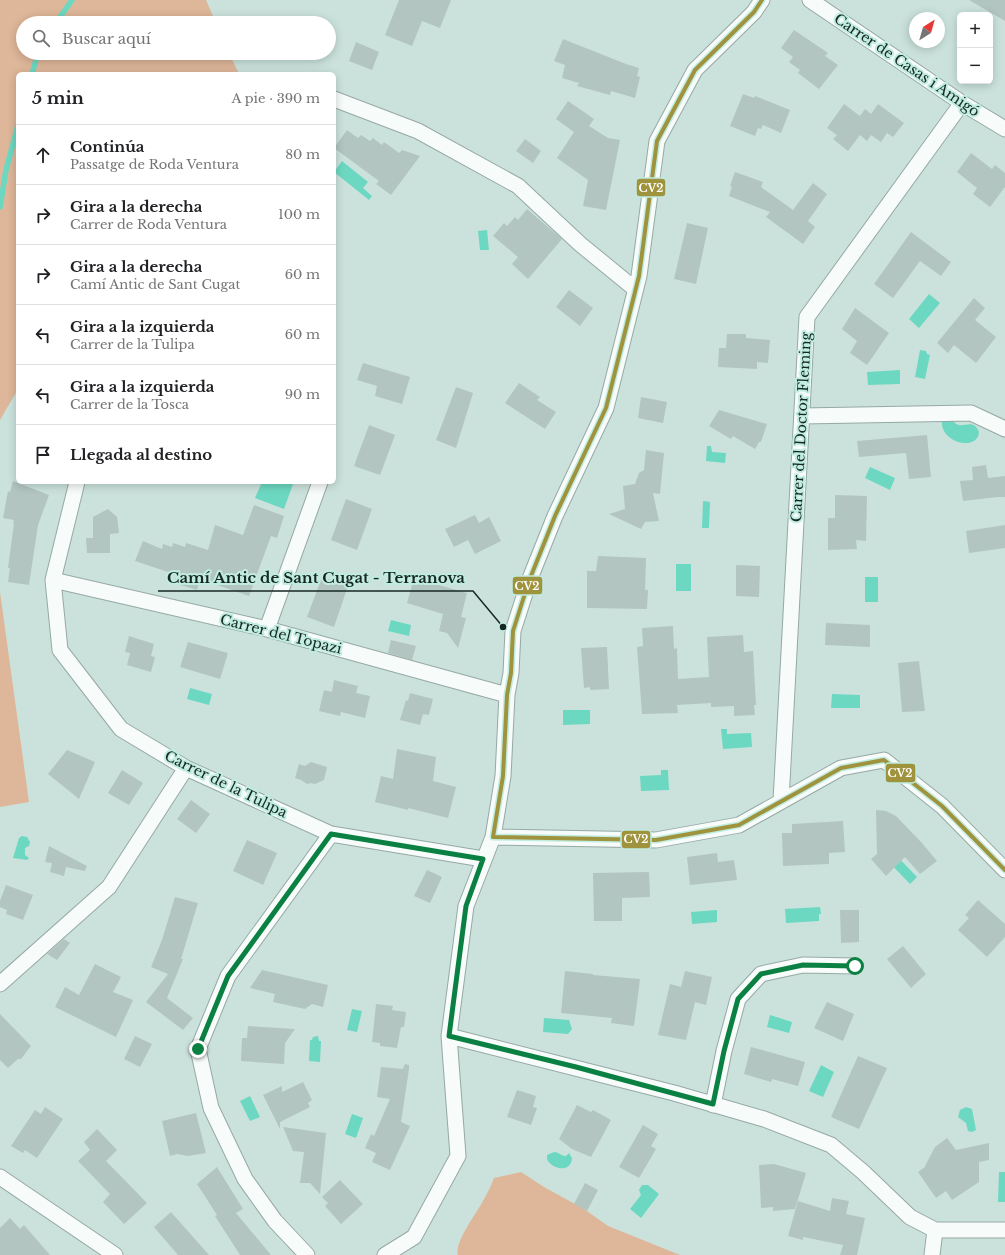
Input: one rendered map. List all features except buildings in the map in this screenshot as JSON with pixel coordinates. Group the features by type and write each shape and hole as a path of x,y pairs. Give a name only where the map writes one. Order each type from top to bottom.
{"street":[{"path":"385,1255 414,1237 458,1156 449,1036 466,906 483,859 493,837 503,776 507,695 511,673 513,631 529,581 555,516 606,408 639,276 657,141 695,70 754,12 762,0"},
{"name":"Carrer de Casas i Amigó","path":"810,0 962,103 1005,129"},
{"path":"336,100 418,131 518,186 580,244 636,289"},
{"name":"Carrer del Doctor Fleming","path":"781,801 807,317 962,103"},
{"path":"802,416 971,413 1005,429"},
{"name":"Carrer de la Tulipa","path":"77,484 53,580 60,650 121,729 186,768 331,834 483,859"},
{"path":"267,629 319,484"},
{"name":"Carrer del Topazi","path":"53,580 267,629 507,695"},
{"path":"493,837 656,840 739,825 840,768 884,760 942,806 1005,870"},
{"path":"0,984 109,887 186,768"},
{"path":"307,1255 275,1220 245,1179 211,1108 198,1049 228,976 331,834"},
{"path":"713,1104 724,1051 738,999 761,974 803,965 855,966"},
{"path":"449,1036 576,1067 764,1119 831,1145 863,1172 910,1217 935,1230 1005,1230"},
{"path":"2,1181 115,1255"},
{"path":"932,1255 935,1230"}],"shaded area":[{"path":"0,0 206,0 213,16 16,16 16,60 232,60 238,72 16,72 16,392 0,420"},
{"path":"342,161 368,182 363,188 372,196 369,200 336,174 336,169"},
{"path":"487,230 489,250 480,250 478,231"},
{"path":"929,294 940,303 919,328 909,319"},
{"path":"920,350 926,351 927,354 930,355 925,379 915,377"},
{"path":"900,370 900,384 868,385 867,372"},
{"path":"952,419 959,425 969,424 976,427 979,432 977,438 972,442 966,443 952,439 946,434 943,428 942,420"},
{"path":"707,446 711,446 712,452 726,453 725,463 706,461"},
{"path":"870,467 895,478 890,490 865,478"},
{"path":"261,484 293,484 284,509 255,498"},
{"path":"703,501 710,502 709,528 702,528"},
{"path":"676,564 691,564 691,591 676,591"},
{"path":"865,577 878,577 878,602 865,602"},
{"path":"0,592 29,802 0,807"},
{"path":"391,620 411,625 409,636 388,631"},
{"path":"190,688 212,694 209,705 187,699"},
{"path":"832,694 860,695 860,708 831,708"},
{"path":"563,710 590,710 590,724 563,725"},
{"path":"721,729 727,729 727,734 751,733 752,747 723,749"},
{"path":"661,770 668,770 669,790 641,791 640,776 661,775"},
{"path":"22,836 27,837 30,842 29,846 25,848 25,855 29,858 27,860 13,858 19,838"},
{"path":"891,850 917,877 910,884 884,857"},
{"path":"820,907 821,914 819,914 819,921 786,923 785,909"},
{"path":"717,910 717,922 692,924 691,912"},
{"path":"352,1009 362,1011 357,1032 347,1030"},
{"path":"770,1015 792,1022 789,1033 767,1027"},
{"path":"544,1018 569,1020 572,1029 568,1034 543,1032"},
{"path":"318,1036 319,1041 321,1041 320,1062 309,1061 310,1040 312,1040 313,1037"},
{"path":"821,1065 834,1072 823,1097 809,1091"},
{"path":"250,1096 260,1117 250,1121 240,1101"},
{"path":"966,1107 972,1109 976,1130 972,1132 968,1131 966,1123 958,1117 960,1110"},
{"path":"352,1114 363,1118 356,1138 345,1134"},
{"path":"554,1152 566,1156 569,1153 572,1158 571,1163 565,1168 552,1165 547,1159 547,1155"},
{"path":"521,1172 544,1187 584,1209 608,1226 680,1255 458,1255 459,1243 494,1178"},
{"path":"999,1172 1005,1172 1005,1202 998,1202"},
{"path":"642,1185 648,1185 659,1194 641,1218 630,1209 641,1195 639,1190"}],"waterway":[{"path":"61,16 72,0"},
{"path":"33,72 36,60"},
{"path":"0,207 6,170 16,132"}],"transit line":[{"name":"CV2","path":"493,837 503,776 507,695 511,673 513,631 529,581 555,516 606,408 639,276 657,141 695,70 754,12 762,0"},
{"name":"CV2","path":"493,837 656,840 739,825 841,768 884,760 942,806 1005,870"}],"place":[{"name":"Camí Antic de Sant Cugat - Terranova","path":"503,627"}],"route":[{"path":"198,1049 228,976 331,834 483,859 466,906 449,1036 576,1067 713,1104 724,1051 738,999 761,974 803,965 855,966"}]}
